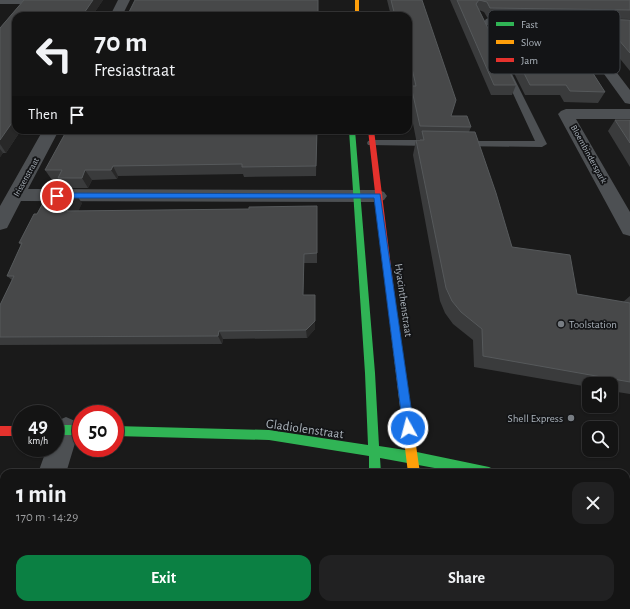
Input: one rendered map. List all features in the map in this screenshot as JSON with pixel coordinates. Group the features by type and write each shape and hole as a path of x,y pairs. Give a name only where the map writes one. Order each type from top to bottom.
{"main road":[{"path":"357,0 358,12"},
{"path":"352,134 370,373 375,469"},
{"name":"Hyacinthenstraat","path":"371,134 414,469"},
{"path":"0,431 12,430"},
{"name":"Gladiolenstraat","path":"124,431 269,435 412,457 470,469"}],"street":[{"path":"118,12 124,0"},
{"path":"620,24 630,24"},
{"path":"611,74 630,100"},
{"name":"Bloembinderspark","path":"630,114 566,114 630,229"},
{"name":"Irissenstraat","path":"0,223 50,134"},
{"path":"15,196 378,196"},
{"path":"53,469 67,430"}],"lane":[{"path":"0,2 52,2 53,0"},
{"path":"24,11 32,2"},
{"path":"372,143 542,144 508,74"}],"building":[{"path":"24,0 93,0 85,12 14,12"},
{"path":"135,0 318,0 318,12 129,12"},
{"path":"391,0 422,0 456,100 451,116 467,116 471,127 420,126 412,90 412,86 416,86 412,68 412,12 394,12"},
{"path":"457,0 479,0 476,4 488,28 488,71"},
{"path":"479,0 630,0 630,10 490,8 487,2"},
{"path":"12,14 12,123 0,140 0,28"},
{"path":"620,20 630,20 630,53 620,41"},
{"path":"489,74 511,74 516,85 494,85"},
{"path":"524,74 593,74 605,92 570,91 566,85 530,85"},
{"path":"615,120 630,120 630,143"},
{"path":"422,131 475,132 496,193 512,247 570,255 577,294 630,303 630,382 618,380 618,377 602,377 483,356 482,329 461,312 452,301 446,288 416,140 424,140"},
{"path":"65,134 317,134 316,166 242,167 242,164 113,166 111,170 85,170 82,178 58,178 62,170 45,170"},
{"path":"49,192 75,193 67,211 249,209 249,207 317,206 317,253 304,254 303,295 315,295 315,321 306,330 219,331 218,336 0,337 0,305 14,276 7,276 22,243 19,243 34,214 37,214"}],"traffic: fast":[{"path":"352,134 370,373 375,469"},
{"path":"64,430 72,430"},
{"path":"124,431 269,435 412,457 470,469"}],"traffic: slow":[{"path":"357,0 357,12"},
{"path":"391,299 413,469"}],"traffic: jam":[{"path":"371,134 391,299"},
{"path":"0,431 12,431"}],"place":[{"name":"Toolstation","path":"561,324"},
{"name":"Shell Express","path":"571,418"}],"route":[{"path":"57,196 378,196 408,428"}]}
